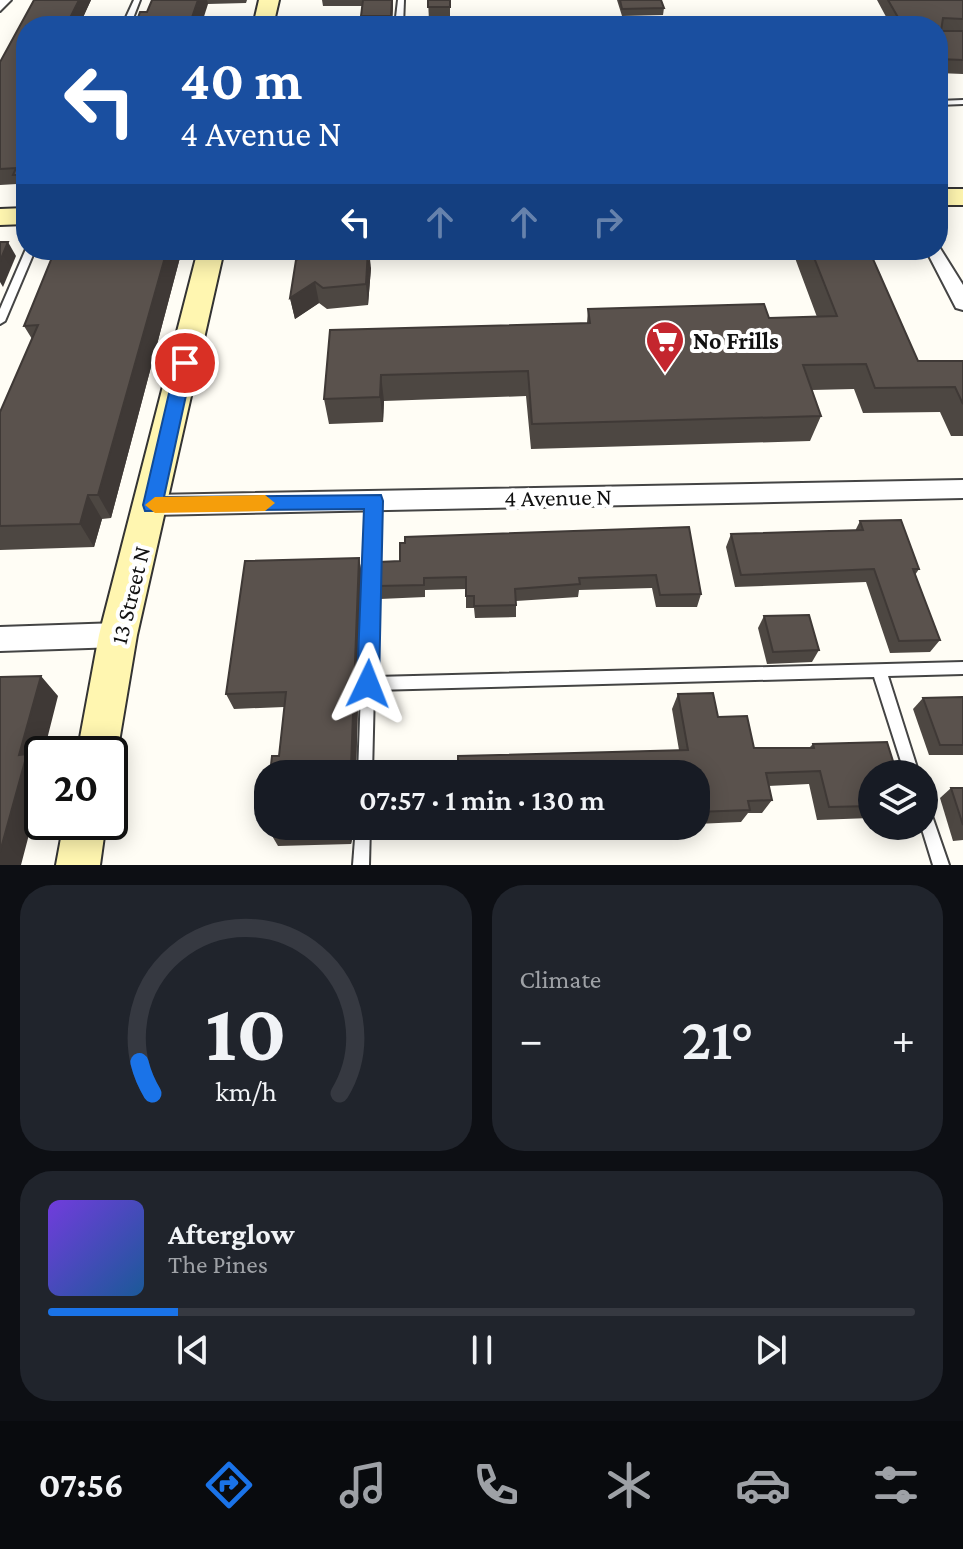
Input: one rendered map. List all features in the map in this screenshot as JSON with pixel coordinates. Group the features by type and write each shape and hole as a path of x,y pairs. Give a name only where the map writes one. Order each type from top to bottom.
{"street":[{"path":"0,7 4,0"},
{"name":"13 Street N","path":"100,736 118,635 152,505 209,260"},
{"path":"940,260 963,303"},
{"name":"4 Avenue N","path":"152,505 963,489"},
{"path":"0,639 118,635"},
{"path":"78,865 82,840"}],"lane":[{"path":"0,321 26,260"},
{"path":"365,760 374,501"},
{"path":"368,684 963,668"},
{"path":"879,670 908,760"},
{"path":"361,865 362,840"},
{"path":"933,840 941,865"}],"building":[{"path":"34,0 79,0 71,16 25,16"},
{"path":"152,0 198,0 192,16 139,16 140,12 147,12"},
{"path":"363,0 392,0 391,16 361,16"},
{"path":"428,0 450,0 450,7 428,7"},
{"path":"620,0 661,0 664,8 622,9"},
{"path":"888,0 963,0 963,19 897,16"},
{"path":"948,31 963,31 963,60 948,59"},
{"path":"16,33 16,168 0,169 0,62"},
{"path":"0,242 8,242 0,261"},
{"path":"51,260 164,260 98,495 88,495 80,524 0,526 0,412 38,325 24,326"},
{"path":"296,260 367,260 366,284 323,288 315,282 290,298"},
{"path":"815,260 873,260 918,361 963,361 963,404 955,387 875,388 866,364 803,365 821,416 532,424 528,371 381,375 380,397 324,399 330,330 590,323 588,309 764,304 769,318 837,316"},
{"path":"901,520 919,569 913,569 940,640 899,641 874,569 741,575 731,534 863,530 860,521"},
{"path":"689,527 701,594 660,595 656,575 579,578 580,584 515,589 516,605 474,606 474,596 466,596 466,577 424,578 424,585 378,586 379,562 400,561 400,543 405,543 405,537"},
{"path":"359,558 351,760 272,760 272,756 279,756 286,692 226,694 245,561"},
{"path":"809,615 819,650 773,652 764,616"},
{"path":"41,676 19,755 24,754 24,765 0,852 0,677"},
{"path":"713,693 718,717 747,716 754,748 814,748 813,744 887,742 893,760 858,760 858,806 829,807 820,771 766,773 772,800 748,801 750,810 710,811 710,760 458,760 458,756 688,750 678,694"},
{"path":"963,697 963,745 940,745 923,698"},
{"path":"951,788 963,788 963,825"}],"slow traffic":[{"path":"155,505 265,503"}],"place":[{"name":"No Frills","path":"665,374"}],"route":[{"path":"185,363 152,505 374,501 368,684"}]}
